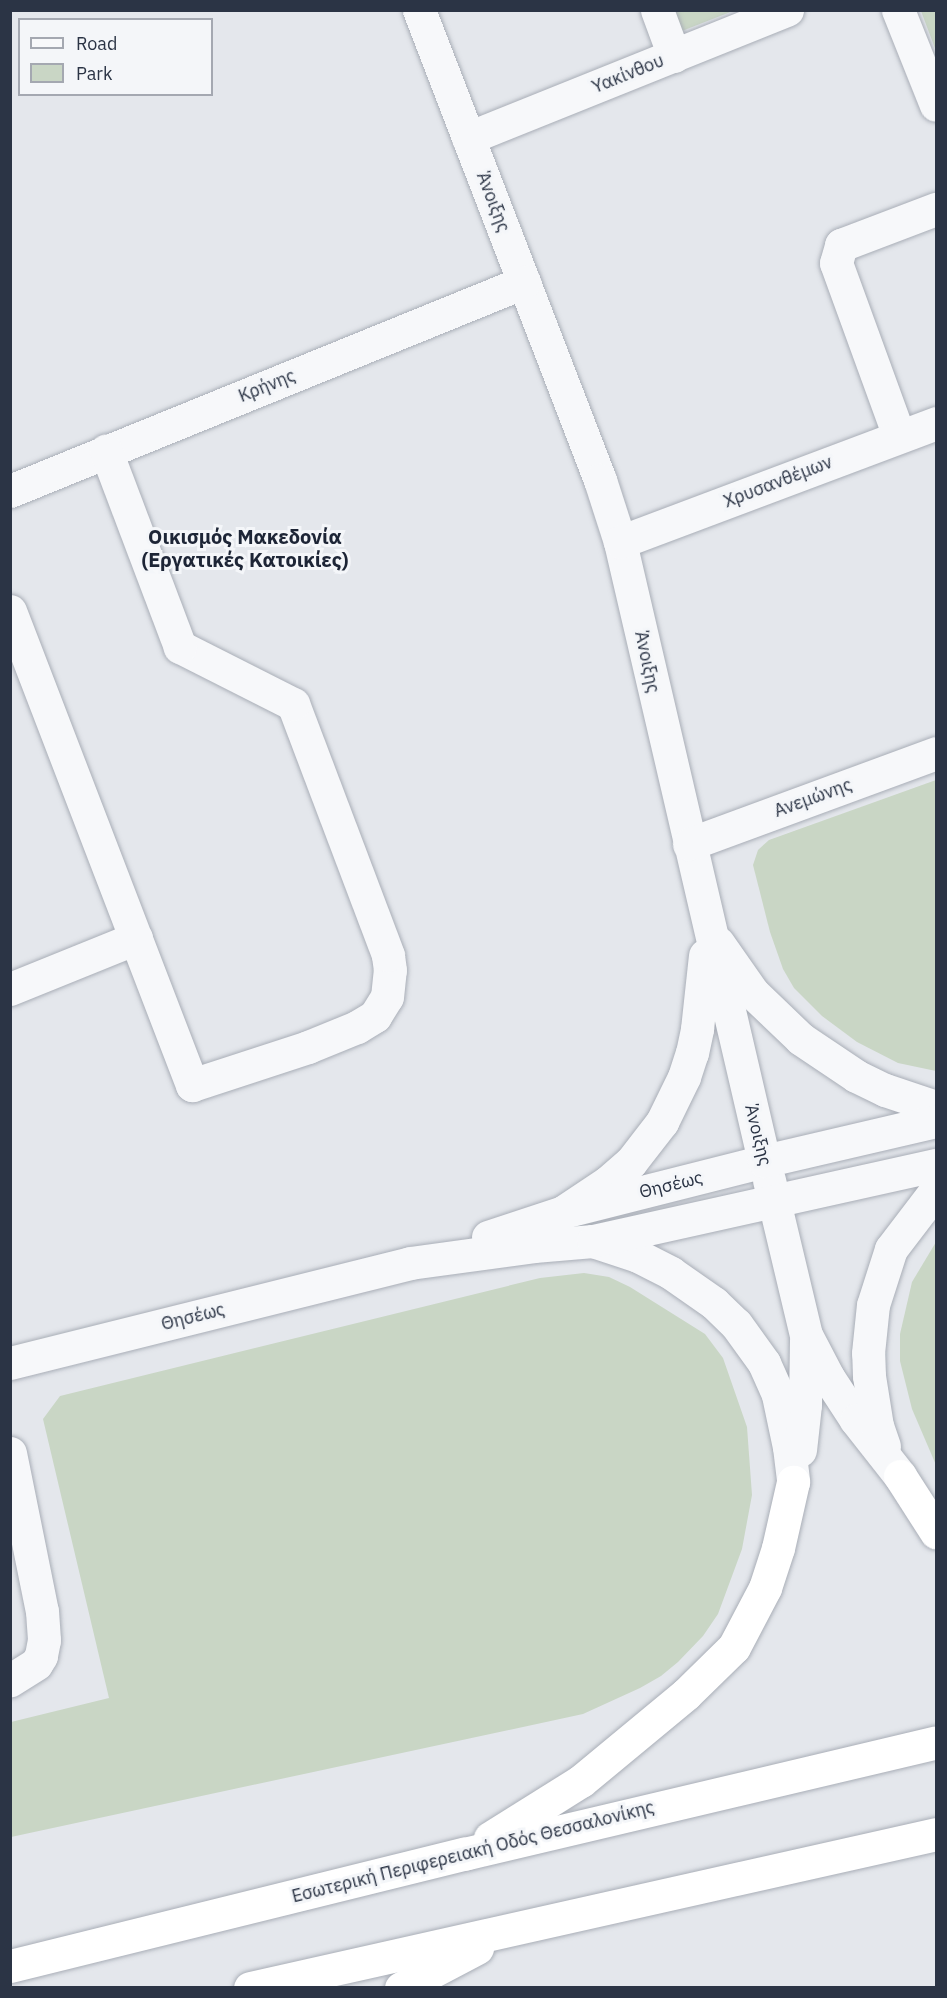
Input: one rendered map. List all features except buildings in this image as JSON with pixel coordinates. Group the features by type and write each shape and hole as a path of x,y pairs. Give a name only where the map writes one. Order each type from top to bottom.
{"highway":[{"path":"900,1476 936,1532"},
{"path":"464,1854 581,1781 716,1668 734,1647 765,1588 778,1548 793,1482"},
{"name":"Εσωτερική Περιφερειακή Οδός Θεσσαλονίκης","path":"10,1966 464,1854 936,1742"},
{"path":"250,1988 936,1834"},
{"path":"401,1988 518,1927"}],"street":[{"name":"Άνοιξης","path":"419,10 600,480 620,542 708,927 806,1335 828,1377 856,1419 900,1476"},
{"path":"657,10 674,56"},
{"name":"Υακίνθου","path":"468,138 787,10"},
{"path":"898,10 936,105"},
{"path":"899,436 837,263 841,245 936,209"},
{"name":"Κρήνης","path":"10,491 524,282"},
{"name":"Χρυσανθέμων","path":"620,542 936,423"},
{"path":"10,611 192,1085 357,1027 375,1016 387,997 390,985 390,970 383,940 293,704 180,647 106,451"},
{"name":"Ανεμώνης","path":"689,844 936,753"},
{"path":"708,927 753,993 801,1039 856,1076 885,1090 936,1107"},
{"path":"563,1212 608,1182 631,1162 646,1145 675,1097 684,1077 697,1029 708,927"},
{"path":"10,989 136,938"},
{"name":"Θησέως","path":"10,1363 410,1263 563,1212 764,1161 936,1121"},
{"name":"Θησέως","path":"410,1263 545,1244 593,1241 936,1165"},
{"path":"900,1476 881,1438 872,1402 868,1353 873,1305 891,1249 936,1190"},
{"path":"593,1241 630,1253 671,1273 714,1303 736,1324 764,1363 778,1395 789,1447 793,1482"},
{"name":"Άνοιξης","path":"793,1482 804,1421 806,1335"},
{"path":"10,1453 43,1618 43,1648 23,1672"}],"green space":[{"path":"674,11 733,11 682,31"},
{"path":"921,11 936,11 936,51"},
{"path":"936,780 936,1071 898,1063 857,1042 822,1016 794,988 783,969 770,932 753,865 758,850 769,840"},
{"path":"936,1242 936,1465 912,1409 900,1361 900,1334 912,1282"},
{"path":"584,1273 609,1277 630,1287 705,1334 723,1358 747,1427 752,1495 742,1549 718,1614 703,1636 678,1662 661,1676 640,1688 583,1714 11,1837 11,1722 109,1698 43,1419 60,1396 540,1278"}],"district":[{"name":"Οικισμός Μακεδονία (Εργατικές Κατοικίες)","path":"245,548"}]}
